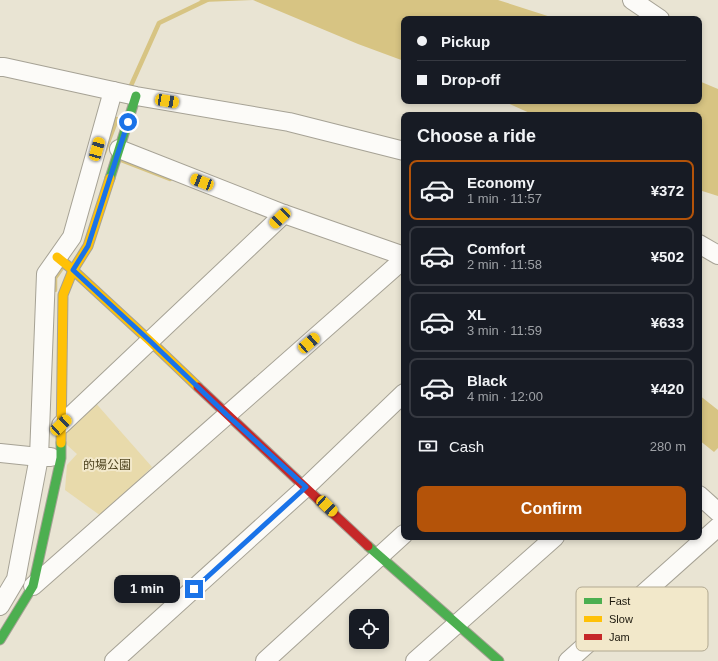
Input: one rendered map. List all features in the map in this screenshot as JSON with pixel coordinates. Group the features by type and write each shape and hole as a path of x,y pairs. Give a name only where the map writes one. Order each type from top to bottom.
{"street":[{"path":"632,0 656,16"},
{"path":"0,67 136,96 289,122 401,150"},
{"path":"0,606 16,579 39,457 46,274 72,237 114,91"},
{"path":"33,586 61,458 63,295 73,270 88,246 136,96"},
{"path":"119,149 284,214 401,256"},
{"path":"61,425 284,214"},
{"path":"702,246 718,255"},
{"path":"58,257 380,556 499,661"},
{"path":"0,640 33,586 401,260"},
{"path":"114,661 306,487 401,397"},
{"path":"0,453 61,458"},
{"path":"702,498 718,512"},
{"path":"651,587 718,527"},
{"path":"265,661 401,537"},
{"path":"415,661 552,540"},
{"path":"568,661 579,651"}],"green space":[{"name":"的場公園","path":"93,400 152,467 101,516 65,490 67,465 77,454 67,445 66,428"}],"shaded area":[{"path":"199,0 253,0 203,2"},
{"path":"253,0 498,0 548,16 401,16 401,60 358,44"},
{"path":"702,82 718,89 718,196 702,191 702,112 527,112 510,104 702,104"},
{"path":"702,397 718,410 718,448 714,452 702,442"}],"waterway":[{"path":"129,90 159,23 207,0"},
{"path":"104,153 117,119"},
{"path":"121,160 170,179"},
{"path":"55,290 55,278 62,268"}],"traffic: fast":[{"path":"110,178 136,96"},
{"path":"0,640 33,586 61,458 61,443"},
{"path":"368,546 499,661"}],"traffic: slow":[{"path":"61,443 63,295 73,270 88,246 110,178"},
{"path":"57,257 73,270 198,387"}],"traffic: jam":[{"path":"198,387 368,546"}],"route":[{"path":"128,122 88,246 73,270 306,487 194,589"}]}
